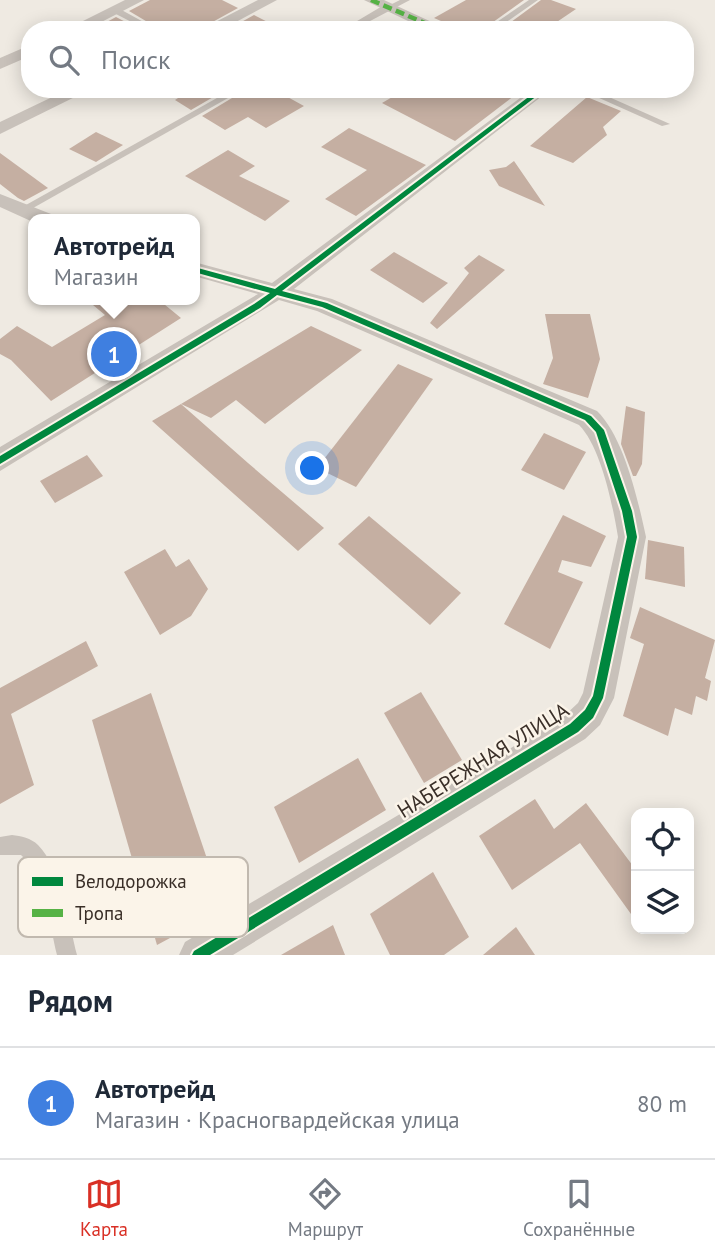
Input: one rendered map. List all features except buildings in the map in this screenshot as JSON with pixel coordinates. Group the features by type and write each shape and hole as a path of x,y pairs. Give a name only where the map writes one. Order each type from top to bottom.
{"street":[{"path":"92,21 137,0"},
{"path":"227,21 270,0"},
{"path":"371,0 420,21"},
{"path":"0,64 21,54"},
{"path":"0,129 64,98"},
{"path":"0,460 257,306 531,98"},
{"path":"0,200 32,214"},
{"name":"НАБЕРЕЖНАЯ УЛИЦА","path":"200,271 324,305 588,418 600,430 627,511 632,537 598,698 589,714 573,727 248,925"},
{"name":"НАБЕРЕЖНАЯ УЛИЦА","path":"198,955 228,937"}],"lane":[{"path":"364,21 406,0"},
{"path":"502,21 534,0"},
{"path":"115,10 136,21"},
{"path":"22,210 224,98"},
{"path":"604,98 666,124"},
{"path":"0,846 20,845 30,848 36,857"},
{"path":"62,937 67,955"}],"marked path":[{"path":"371,0 420,21"}],"cycle path":[{"path":"0,460 257,306 531,98"},
{"path":"200,271 324,305 588,418 600,430 627,511 632,537 598,698 589,714 574,728 248,925"},
{"path":"198,955 228,937"}],"place":[{"name":"Автотрейд","path":"114,354"}]}
